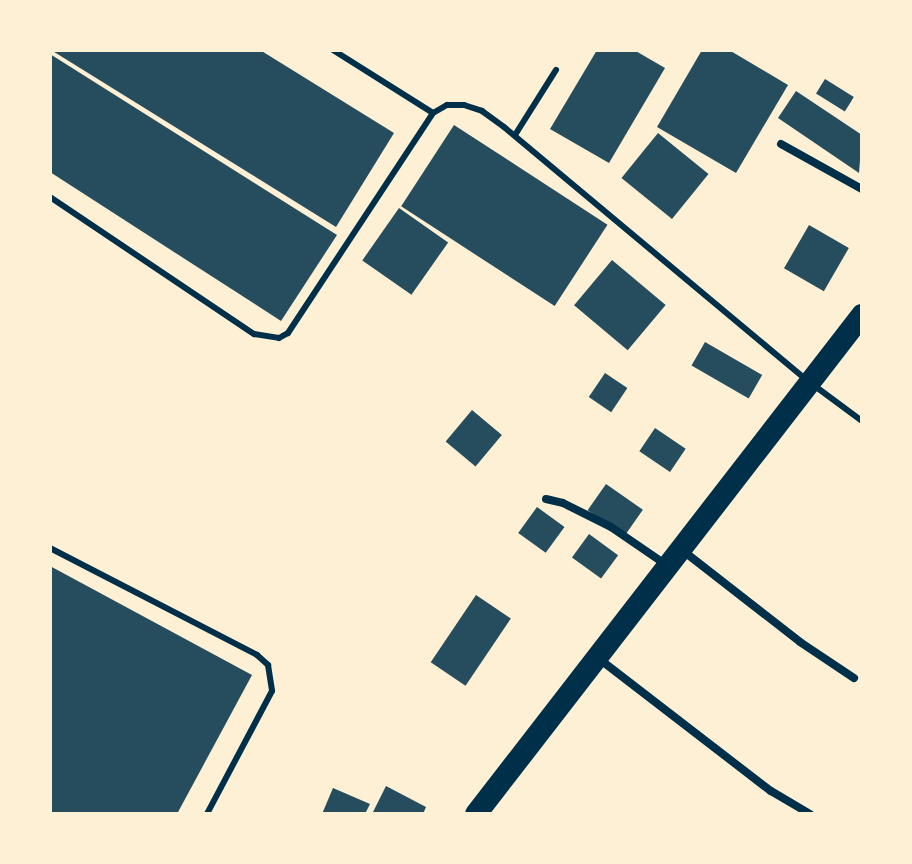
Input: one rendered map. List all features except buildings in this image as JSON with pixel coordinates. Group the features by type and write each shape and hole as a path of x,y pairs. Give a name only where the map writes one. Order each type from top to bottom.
{"highway":[{"path":"476,814 862,315"}],"street":[{"path":"781,144 862,189"},
{"path":"546,499 563,503 676,558 854,678"},
{"path":"598,658 771,791 810,814"}],"lane":[{"path":"333,50 433,113"},
{"path":"515,135 556,70"},
{"path":"50,197 254,334 279,338 288,333 433,113 447,105 464,105 482,111 515,135 808,381 862,421"},
{"path":"50,548 257,655 268,665 272,691 207,814"}]}
